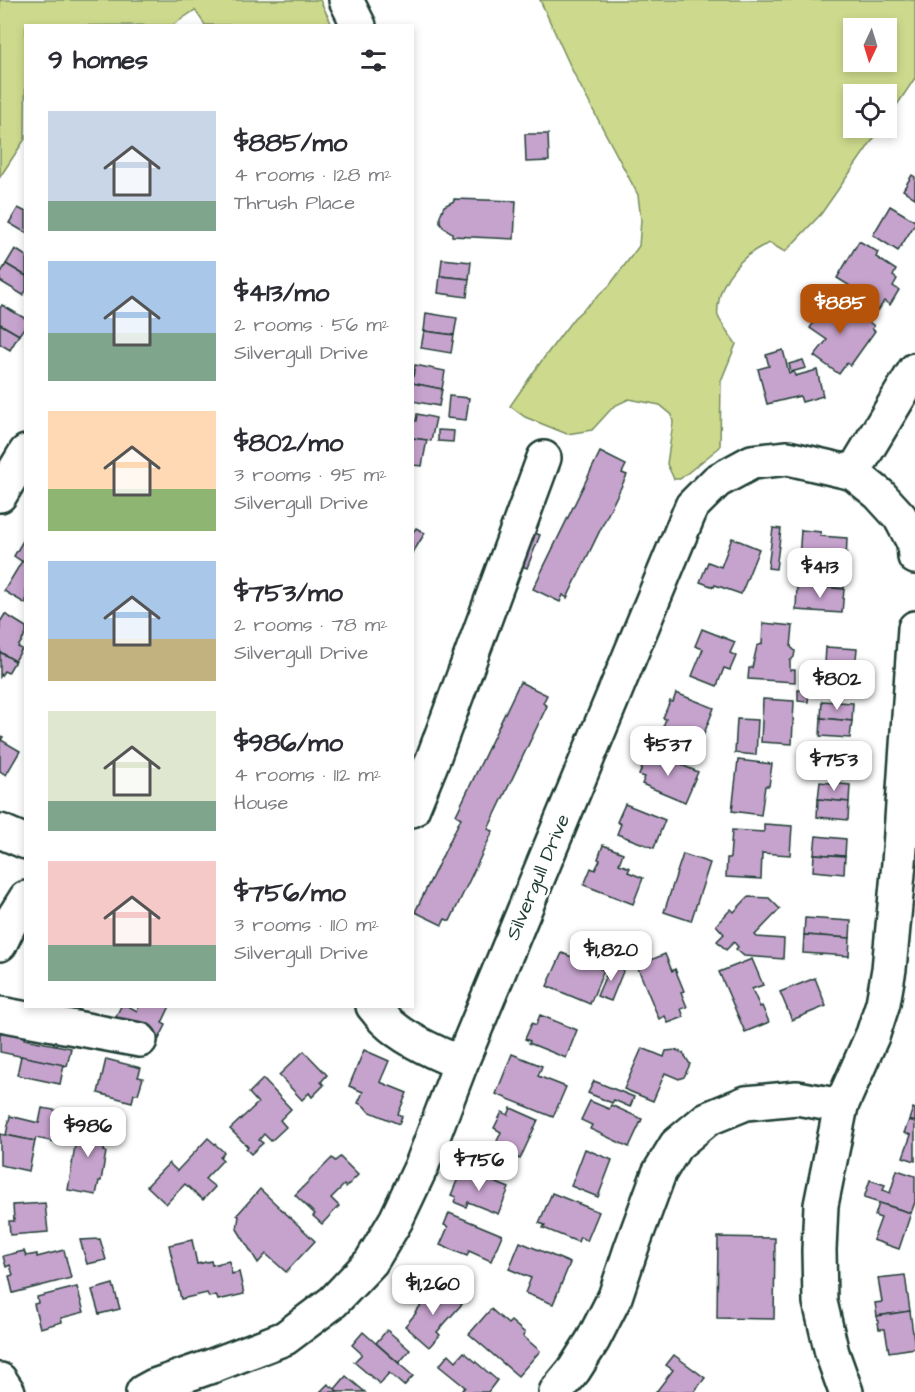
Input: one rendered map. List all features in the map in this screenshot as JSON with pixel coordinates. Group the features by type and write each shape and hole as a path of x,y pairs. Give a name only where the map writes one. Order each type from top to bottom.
{"street":[{"path":"346,0 358,24"},
{"path":"853,473 915,370"},
{"path":"0,495 24,455"},
{"path":"414,805 544,458"},
{"name":"Silvergull Drive","path":"143,1392 285,1338 333,1302 370,1262 396,1220 422,1165 461,1063 692,506 717,481 752,462 788,458 853,473 879,494 900,517 914,543 915,557"},
{"path":"846,1392 832,1353 820,1302 821,1204 841,1106 873,1034 883,1003 889,969 915,628"},
{"path":"0,831 24,841"},
{"path":"0,944 24,901"},
{"path":"376,1008 387,1023 411,1039 461,1063"},
{"path":"0,1014 140,1040"},
{"path":"556,1392 574,1370 593,1340 615,1297 659,1173 676,1145 707,1119 746,1103 797,1098 841,1106"},
{"path":"0,1380 8,1392"}],"green space":[{"path":"0,0 320,0 332,24 204,24 195,10 174,24 24,24 24,141 0,177"},
{"path":"540,0 915,0 915,78 897,105 897,84 843,84 843,138 874,138 821,214 785,252 770,243 760,247 735,268 723,286 718,315 736,344 721,381 720,447 680,479 674,479 667,464 673,423 672,415 660,405 629,399 614,406 592,430 567,434 525,417 510,406 574,318 609,286 639,246 641,220 638,195 574,74"}],"building":[{"path":"525,134 548,134 549,161 526,162"},
{"path":"912,175 915,177 915,198 903,190"},
{"path":"454,199 516,201 514,239 452,236 452,233 440,222 440,216 444,206"},
{"path":"890,206 915,221 898,251 873,235"},
{"path":"18,208 24,211 24,232 9,223"},
{"path":"859,241 878,252 876,257 896,270 893,276 897,279 893,286 899,290 890,305 884,301 878,311 857,298 860,292 837,278"},
{"path":"15,249 24,255 24,275 6,264"},
{"path":"442,259 471,262 469,279 440,276"},
{"path":"6,264 24,275 23,295 0,281 0,274"},
{"path":"440,276 469,279 467,297 438,293"},
{"path":"831,299 852,314 854,311 874,326 872,329 875,331 850,366 847,363 839,374 814,356 827,340 810,328 816,319 812,316 823,300 828,303"},
{"path":"2,305 24,318 24,328 19,335 0,324"},
{"path":"426,313 457,318 454,335 424,331"},
{"path":"0,324 19,335 10,350 0,344"},
{"path":"424,331 454,335 451,353 421,348"},
{"path":"783,350 789,373 794,372 795,376 817,370 823,396 802,402 800,396 767,404 758,369 769,366 766,355"},
{"path":"803,360 806,368 791,372 789,364"},
{"path":"415,365 445,371 442,389 414,383"},
{"path":"414,383 442,389 439,406 414,401"},
{"path":"449,396 469,398 466,420 447,418"},
{"path":"417,414 436,418 431,441 414,438 414,421 416,421"},
{"path":"438,430 454,431 453,442 438,441"},
{"path":"414,438 427,440 422,466 414,465"},
{"path":"600,452 626,465 622,473 627,475 567,598 563,595 560,602 533,589"},
{"path":"416,528 425,533 414,551"},
{"path":"521,528 540,535 527,568 508,560"},
{"path":"773,528 781,529 776,569 768,568"},
{"path":"801,530 821,532 820,536 847,538 846,563 799,560"},
{"path":"732,538 759,549 741,594 700,582 708,562 721,567"},
{"path":"24,539 24,563 14,556"},
{"path":"799,560 846,563 844,589 797,585"},
{"path":"22,561 24,562 24,603 4,591"},
{"path":"797,585 844,589 842,613 796,610"},
{"path":"5,614 24,626 24,637 18,647 22,649 15,661 0,652 0,622"},
{"path":"763,623 793,626 791,647 795,651 790,661 790,670 795,670 795,682 748,679 749,668 752,668 757,646 762,644"},
{"path":"702,629 735,642 730,653 736,656 730,670 724,668 717,686 692,676 703,649 695,646"},
{"path":"826,647 857,649 855,667 825,664"},
{"path":"0,652 15,661 8,673 4,671 0,677"},
{"path":"825,664 855,667 854,685 823,682"},
{"path":"520,682 547,695 543,703 547,706 488,829 493,831 450,921 445,919 442,925 415,912 461,818 456,815"},
{"path":"798,690 809,691 808,702 798,701"},
{"path":"676,693 714,708 700,744 662,729 666,719 663,718"},
{"path":"763,699 794,701 792,744 761,742"},
{"path":"822,701 853,703 852,721 821,718"},
{"path":"821,718 852,721 850,738 820,736"},
{"path":"737,719 758,720 756,755 735,753"},
{"path":"0,736 3,737 1,740 20,751 6,775 0,771"},
{"path":"649,751 698,772 685,802 642,784 645,777 639,775"},
{"path":"738,760 772,764 769,786 765,786 761,815 732,811"},
{"path":"820,782 850,785 849,802 818,799"},
{"path":"818,799 849,802 848,820 817,817"},
{"path":"625,804 665,820 654,848 617,834 621,824 617,822"},
{"path":"764,824 792,826 790,855 762,853 761,879 726,877 732,830 764,832"},
{"path":"816,836 846,839 845,856 814,854"},
{"path":"603,845 623,853 619,864 630,868 628,872 643,878 633,904 584,885 591,868 595,870 600,860 598,859"},
{"path":"683,854 710,863 691,921 664,912"},
{"path":"814,854 845,856 844,874 813,871"},
{"path":"748,897 769,898 780,909 755,935 784,939 783,959 744,956 736,949 738,947 734,942 726,950 717,941 724,934 716,925 731,909 734,912"},
{"path":"805,918 851,921 850,938 804,935"},
{"path":"804,935 850,938 849,956 803,953"},
{"path":"562,953 604,970 590,1004 547,986"},
{"path":"665,954 672,971 675,969 684,991 681,992 687,1007 681,1009 684,1017 668,1023 665,1016 659,1019 637,966"},
{"path":"752,959 763,985 752,989 769,1022 745,1032 719,972"},
{"path":"611,963 624,969 611,1001 597,996"},
{"path":"815,978 826,1006 792,1020 780,992"},
{"path":"50,1008 80,1008 78,1019"},
{"path":"120,1008 132,1008 137,1011 138,1008 169,1008 162,1023 166,1025 157,1043 114,1021"},
{"path":"540,1015 577,1030 566,1058 529,1043 530,1041 525,1039 532,1023 536,1025"},
{"path":"6,1022 27,1026 24,1039 71,1048 67,1066 0,1052 0,1035"},
{"path":"642,1048 664,1057 666,1051 676,1050 683,1053 690,1064 684,1077 679,1079 665,1073 653,1101 624,1089"},
{"path":"364,1050 389,1061 380,1082 407,1093 398,1114 402,1116 399,1124 368,1111 358,1103 363,1092 349,1086"},
{"path":"304,1051 327,1075 321,1082 324,1085 312,1097 309,1093 302,1100 279,1075"},
{"path":"512,1054 542,1066 538,1076 566,1087 553,1117 496,1094"},
{"path":"21,1056 64,1065 60,1084 17,1075"},
{"path":"106,1059 141,1068 138,1077 143,1078 138,1094 134,1094 132,1102 98,1093"},
{"path":"263,1079 291,1109 280,1120 286,1127 271,1141 264,1134 259,1140 263,1143 251,1154 246,1149 248,1147 230,1129 258,1103 249,1093"},
{"path":"594,1081 634,1097 630,1107 614,1100 612,1103 588,1093"},
{"path":"590,1101 609,1109 611,1105 642,1119 629,1147 590,1129 592,1125 581,1120"},
{"path":"42,1108 72,1113 66,1144 6,1135 10,1116 39,1123"},
{"path":"511,1108 538,1120 520,1159 494,1148 501,1132 494,1128 502,1112 508,1115"},
{"path":"913,1108 915,1109 915,1122 909,1120"},
{"path":"909,1120 915,1122 915,1161 903,1157 911,1135 904,1133"},
{"path":"79,1121 108,1126 101,1181 99,1181 96,1195 68,1190"},
{"path":"0,1134 35,1141 29,1171 0,1165"},
{"path":"208,1138 224,1152 220,1157 223,1160 205,1179 215,1187 203,1200 185,1184 166,1204 147,1186 169,1163 177,1171"},
{"path":"585,1149 612,1160 598,1197 571,1186"},
{"path":"340,1157 358,1175 331,1198 339,1206 322,1224 295,1195 332,1158 335,1161"},
{"path":"462,1169 509,1188 498,1214 468,1202 466,1207 454,1202 456,1197 451,1195"},
{"path":"897,1170 915,1176 915,1202 911,1213 864,1198 870,1180 885,1185 883,1190 890,1193"},
{"path":"260,1189 315,1241 286,1272 266,1254 258,1263 237,1229 239,1216 237,1215"},
{"path":"552,1193 599,1212 587,1241 580,1237 578,1242 543,1228 545,1225 539,1223"},
{"path":"45,1203 48,1232 10,1235 9,1221 14,1221 13,1205"},
{"path":"879,1203 911,1213 899,1249 873,1240 881,1218 875,1216"},
{"path":"449,1213 502,1235 491,1261 469,1251 467,1256 440,1245 448,1227 444,1225"},
{"path":"718,1237 775,1238 774,1319 717,1318"},
{"path":"100,1239 106,1260 87,1264 80,1240"},
{"path":"192,1240 197,1264 211,1261 212,1265 229,1261 232,1274 239,1272 244,1294 218,1300 216,1295 209,1297 207,1293 181,1299 169,1245"},
{"path":"520,1242 570,1263 553,1304 525,1293 531,1278 509,1269"},
{"path":"64,1250 71,1278 13,1293 9,1276 13,1275 10,1265 6,1267 3,1256 24,1251 26,1256 37,1254 37,1257"},
{"path":"905,1275 910,1311 877,1316 875,1303 882,1302 878,1278"},
{"path":"113,1284 120,1309 99,1314 92,1290"},
{"path":"441,1285 462,1304 437,1332 440,1335 429,1347 405,1326"},
{"path":"77,1287 84,1312 61,1318 62,1322 40,1328 34,1304 38,1303 37,1297"},
{"path":"491,1309 508,1324 511,1321 525,1333 523,1336 540,1351 518,1376 469,1334"},
{"path":"910,1311 915,1348 889,1352 885,1329 879,1329 877,1316"},
{"path":"387,1330 410,1350 399,1363 376,1343"},
{"path":"363,1332 413,1376 404,1386 389,1373 380,1384 354,1362 362,1354 352,1345"},
{"path":"464,1352 497,1380 488,1392 465,1392 462,1390 465,1387 439,1366 449,1354 456,1361"},
{"path":"674,1355 705,1378 694,1392 656,1392 673,1370 666,1365"},
{"path":"346,1376 365,1392 338,1392 335,1389"},
{"path":"328,1384 335,1389 338,1392 320,1392"}]}
